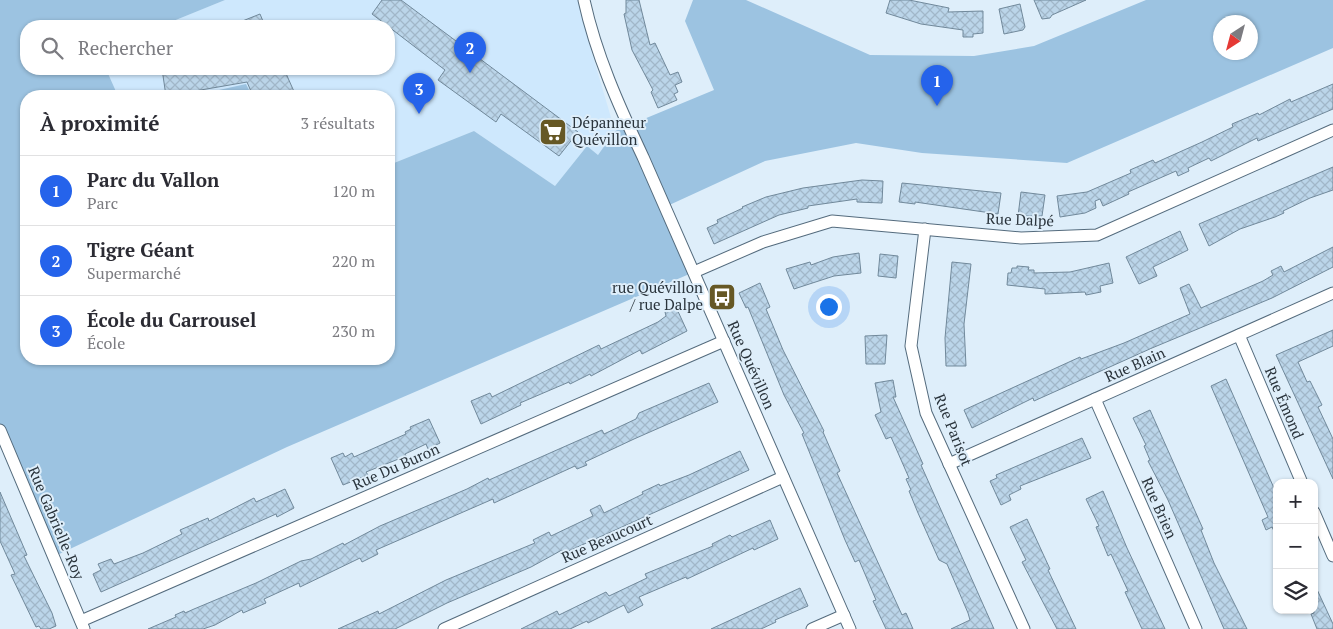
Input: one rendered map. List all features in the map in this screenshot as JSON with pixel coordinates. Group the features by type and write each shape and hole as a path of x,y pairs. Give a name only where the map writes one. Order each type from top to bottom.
{"street":[{"name":"Rue Quévillon","path":"584,0 593,39 616,100 694,272 850,629"},
{"name":"Rue Dalpé","path":"694,272 763,242 832,221 1021,238 1097,236 1333,130"},
{"name":"Rue Parisot","path":"925,229 911,346 926,412 1024,629"},
{"name":"Rue Blain","path":"949,464 1333,294"},
{"name":"Rue Émond","path":"1239,335 1300,479"},
{"name":"Rue Du Buron","path":"82,625 724,341"},
{"name":"Rue Brien","path":"1095,399 1196,629"},
{"name":"Rue Gabrielle-Roy","path":"0,430 82,625"},
{"name":"Rue Beaucourt","path":"444,629 783,477"},
{"path":"1318,521 1333,556"},
{"path":"812,629 844,615"}],"shaded area":[{"path":"0,0 225,0 176,20 20,20 20,75 109,75 115,90 20,90 20,365 395,365 395,163 474,131 555,186 587,146 598,155 615,131 714,90 685,21 693,0 746,0 870,55 974,56 1034,46 1146,0 1333,0 1333,48 1067,163 922,153 856,143 765,161 665,207 694,272 287,447 55,556 0,430"},
{"path":"225,0 580,0 589,43 615,131 598,155 587,146 555,186 474,131 395,163 395,90 115,90 109,75 395,75 395,20 176,20"},
{"path":"246,84 249,90 219,90"}],"building":[{"path":"382,0 401,0 578,132 559,156 501,114 496,122 438,80 445,70 395,32 395,20 380,20 372,14"},
{"path":"626,0 639,0 650,45 655,43 670,75 678,72 682,82 675,85 678,92 674,94 677,100 658,108 651,92 653,90 632,50 624,14 626,13"},
{"path":"890,0 909,0 949,8 948,12 983,11 983,33 973,34 973,37 963,37 963,30 921,24 886,13"},
{"path":"1034,0 1086,0 1052,15 1050,18 1042,19"},
{"path":"1020,4 1025,27 1023,30 1004,34 999,9"},
{"path":"260,14 262,20 245,20"},
{"path":"163,75 287,75 293,90 250,90 247,82 201,90 165,90"},
{"path":"1333,84 1333,109 1258,141 1257,138 1211,161 1209,158 1188,168 1189,171 1178,176 1176,171 1128,192 1129,194 1103,206 1100,199 1095,201 1096,208 1085,213 1060,217 1057,196 1087,192 1131,173 1130,170 1153,160 1155,163 1202,142 1233,127 1232,124 1258,113 1259,115 1290,99 1291,102"},
{"path":"1333,167 1333,190 1310,198 1275,217 1240,229 1209,246 1199,224"},
{"path":"862,180 883,181 882,203 857,202 857,199 808,206 808,208 779,215 714,244 707,228 718,223 717,220 766,197 803,188"},
{"path":"902,183 1001,193 998,214 915,202 915,204 899,202"},
{"path":"1021,192 1045,195 1042,216 1018,216"},
{"path":"1180,231 1188,250 1153,267 1157,276 1139,284 1126,257"},
{"path":"1333,247 1333,267 1272,298 1152,348 1034,401 1033,398 972,428 964,410 1080,357 1081,359 1124,343 1190,314 1180,288 1189,284 1201,308 1263,281 1273,275 1271,271 1281,266 1284,272"},
{"path":"859,253 861,273 834,276 794,289 786,269 810,262 811,265 833,257"},
{"path":"880,254 898,256 896,278 878,276"},
{"path":"952,262 971,264 964,324 966,366 946,366 945,338"},
{"path":"1109,263 1113,283 1100,286 1101,292 1086,295 1085,292 1045,294 1045,289 1007,285 1008,273 1011,273 1012,268 1017,268 1017,266 1029,267 1028,270 1034,270 1034,273 1070,272"},
{"path":"760,283 770,307 766,309 783,350 824,431 840,471 837,473 902,615 906,613 913,629 886,629 873,601 876,600 859,560 855,562 845,540 802,434 804,433 784,395 748,307 746,308 739,293"},
{"path":"676,307 687,331 642,354 640,350 591,376 590,374 570,384 569,382 520,403 521,405 481,424 471,401 490,393 492,397 599,345 601,349 658,322 666,316 665,312"},
{"path":"1333,330 1333,346 1298,362 1307,382 1310,381 1322,405 1318,407 1333,439 1333,479 1276,355"},
{"path":"887,335 885,364 866,364 865,336"},
{"path":"1226,379 1273,486 1273,529 1272,527 1266,530 1262,520 1268,517 1211,386"},
{"path":"893,380 896,397 893,397 994,629 951,629 970,620 968,613 947,564 939,560 918,513 909,491 911,490 906,479 909,478 891,437 886,439 875,415 881,412 875,383"},
{"path":"709,383 718,402 585,462 587,465 577,469 575,466 494,503 493,499 376,550 378,554 362,562 360,558 300,587 299,583 264,599 266,603 243,613 242,610 215,625 203,629 148,629 176,617 175,615 184,611 185,613 256,583 343,543 344,545 380,526 467,489 488,478 489,480 602,430 604,434 636,419 639,413"},
{"path":"1150,410 1203,529 1201,530 1214,563 1247,629 1224,629 1168,500 1148,461 1150,460 1144,446 1146,445 1133,418"},
{"path":"429,419 440,443 428,449 426,444 405,454 406,456 366,472 368,475 343,485 331,458 343,453 345,457 352,453 354,457 406,434 405,432 411,429 410,427"},
{"path":"1082,438 1091,458 1020,486 1021,489 1009,495 1011,500 1001,505 990,481 997,478 996,475"},
{"path":"740,451 749,470 564,553 562,550 531,567 447,603 395,629 338,629 378,611 379,614 446,580 535,543 533,540 549,532 551,536 593,516 590,510 600,505 604,513 659,484 660,486 689,475"},
{"path":"285,489 294,508 277,517 276,514 101,592 93,574 101,570 98,564 111,559 114,564 143,553 182,534 180,530 208,518 209,521 254,498 256,502"},
{"path":"1103,491 1165,629 1142,629 1125,592 1128,591 1111,554 1108,556 1096,527 1099,526 1086,499"},
{"path":"0,492 27,555 24,556 52,613 56,626 49,629 36,627 11,575 15,574 0,541"},
{"path":"1027,519 1050,569 1048,570 1076,629 1057,629 1022,562 1026,560 1010,527"},
{"path":"770,520 778,539 754,550 753,548 687,579 686,577 639,597 643,605 628,613 624,605 588,623 587,621 570,629 521,629 557,611 559,615 606,592 609,596 647,578 645,574 713,546 712,544 730,535 732,537"},
{"path":"800,588 808,606 775,620 776,622 761,629 711,629"},
{"path":"1318,592 1333,624 1333,629 1317,629 1311,614 1318,614"}],"place":[{"name":"Tigre Géant","path":"470,73"},
{"name":"Parc du Vallon","path":"937,106"},
{"name":"École du Carrousel","path":"419,114"},
{"name":"Dépanneur Quévillon","path":"553,132"},
{"name":"rue Quévillon / rue Dalpe","path":"722,297"}]}
